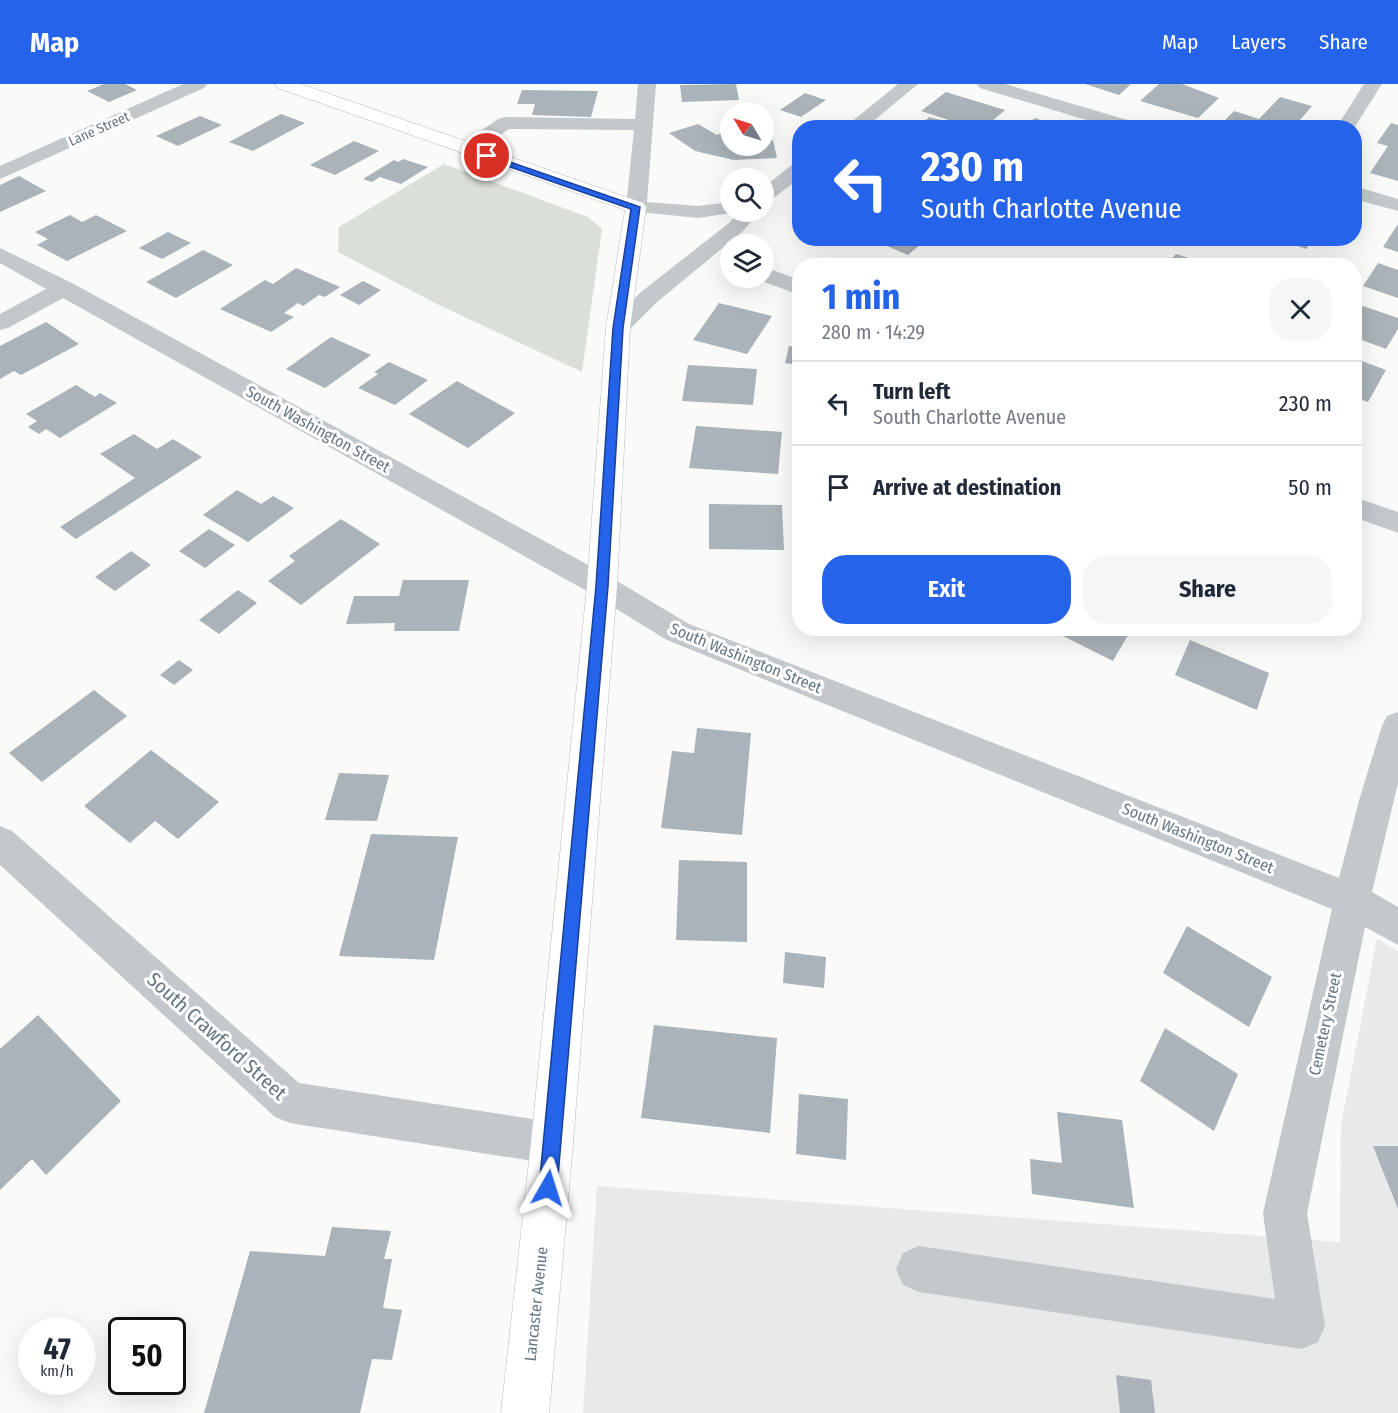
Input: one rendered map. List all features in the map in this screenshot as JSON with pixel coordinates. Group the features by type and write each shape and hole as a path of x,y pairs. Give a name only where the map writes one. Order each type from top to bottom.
{"main road":[{"path":"284,84 636,207"},
{"name":"Lancaster Avenue","path":"525,1413 552,1143 602,586 618,328 636,207"}],"street":[{"name":"Lane Street","path":"0,173 198,84"},
{"name":"Lancaster Avenue","path":"636,207 647,84"},
{"path":"863,120 909,84"},
{"path":"986,84 1107,120"},
{"path":"1350,120 1373,84"},
{"path":"466,149 505,123 645,124"},
{"path":"774,188 792,174"},
{"path":"1362,194 1398,205"},
{"path":"636,207 698,212 720,209"},
{"path":"618,328 649,297 741,222"},
{"name":"South Washington Street","path":"0,254 602,586 678,632 1352,900 1398,927"},
{"path":"774,278 792,285"},
{"path":"0,323 64,288"},
{"path":"1362,509 1398,523"},
{"name":"Cemetery Street","path":"919,1269 1302,1326 1285,1213 1352,900 1387,804 1398,726"},
{"name":"South Crawford Street","path":"0,842 290,1102 552,1143"}],"shaded area":[{"path":"444,164 588,217 602,229 582,372 437,304 338,252 339,227"},
{"path":"1377,939 1398,951 1398,1413 583,1413 597,1186 1340,1242 1341,1125"}],"building":[{"path":"104,84 125,84 137,90 109,102 87,91"},
{"path":"736,84 739,100 682,102 680,85"},
{"path":"1085,84 1131,84 1119,95"},
{"path":"1159,84 1182,84 1219,98 1198,118 1140,101"},
{"path":"522,90 598,91 591,117 532,115 535,104 517,104"},
{"path":"946,92 1005,110 993,120 949,120 921,111"},
{"path":"805,93 826,100 801,117 780,110"},
{"path":"1280,97 1312,106 1300,120 1225,120 1234,111 1259,119"},
{"path":"281,114 305,123 253,151 229,142"},
{"path":"200,116 222,125 178,146 156,136"},
{"path":"1391,123 1398,125 1398,181 1370,173 1388,146 1377,143"},
{"path":"698,124 717,135 720,134 720,156 774,156 774,144 777,158 734,160 695,151 669,133"},
{"path":"354,141 379,151 335,175 310,165"},
{"path":"403,159 428,167 401,184 380,177 372,182 363,179 394,160 398,162"},
{"path":"19,176 46,191 0,212 0,185"},
{"path":"70,215 82,222 96,215 127,231 67,261 37,245 48,239 35,232"},
{"path":"1398,224 1398,252 1383,247"},
{"path":"168,232 191,243 162,259 139,248"},
{"path":"887,246 919,246 908,255"},
{"path":"203,250 233,265 176,298 146,282"},
{"path":"1176,254 1189,258 1173,258"},
{"path":"1378,263 1398,270 1398,298 1363,286"},
{"path":"296,268 340,287 325,297 319,295 303,306 298,303 284,313 294,317 271,332 220,309 265,280 273,284"},
{"path":"363,281 381,290 359,305 340,295"},
{"path":"719,303 772,316 747,354 693,340"},
{"path":"1362,307 1398,318 1398,329 1386,349 1362,340"},
{"path":"46,322 79,344 21,375 14,371 0,379 0,346"},
{"path":"331,337 371,355 325,388 286,369"},
{"path":"789,346 792,346 792,364 785,363"},
{"path":"1362,361 1386,370 1368,402 1362,400"},
{"path":"389,362 428,380 395,405 358,388 378,374 374,372"},
{"path":"688,365 757,369 753,405 682,401"},
{"path":"457,381 515,413 468,448 409,414"},
{"path":"76,385 95,397 100,393 117,403 60,438 46,429 39,434 28,427 37,421 26,414"},
{"path":"696,426 782,432 778,474 689,468"},
{"path":"134,434 157,449 173,439 202,457 76,539 60,527 135,478 100,454"},
{"path":"237,490 261,504 273,496 294,508 248,542 203,515"},
{"path":"709,504 782,505 784,550 709,549"},
{"path":"341,519 380,544 301,605 268,581 295,561 289,556"},
{"path":"209,529 235,545 205,568 179,551"},
{"path":"131,551 151,565 115,591 95,577"},
{"path":"403,580 469,580 459,631 394,631 395,623 346,624 354,596 399,596"},
{"path":"238,590 257,603 219,634 199,620"},
{"path":"1063,636 1127,636 1113,661"},
{"path":"1190,640 1269,673 1257,710 1175,675"},
{"path":"179,660 193,670 174,685 160,675"},
{"path":"94,690 127,716 42,782 9,753"},
{"path":"697,728 751,733 742,835 661,828 672,751 694,753"},
{"path":"151,750 219,802 178,839 155,821 130,843 84,806"},
{"path":"339,773 389,775 377,821 325,820"},
{"path":"371,834 458,837 434,960 339,956"},
{"path":"679,860 747,862 747,942 676,940"},
{"path":"1187,926 1272,977 1249,1027 1163,973"},
{"path":"785,952 826,957 824,988 783,983"},
{"path":"38,1015 121,1101 46,1175 32,1159 0,1190 0,1049"},
{"path":"654,1025 777,1038 770,1133 641,1118"},
{"path":"1165,1028 1238,1074 1214,1131 1140,1081"},
{"path":"799,1094 848,1099 846,1160 796,1154"},
{"path":"1057,1112 1122,1120 1134,1208 1032,1194 1030,1159 1062,1163"},
{"path":"1373,1146 1398,1146 1398,1209"},
{"path":"332,1227 391,1231 384,1259 392,1259 383,1308 402,1310 392,1360 372,1359 360,1413 204,1413 250,1251 325,1256"},
{"path":"1116,1375 1151,1380 1155,1413 1120,1413"}],"route":[{"path":"487,156 636,207 618,328 602,586 548,1188"}]}
